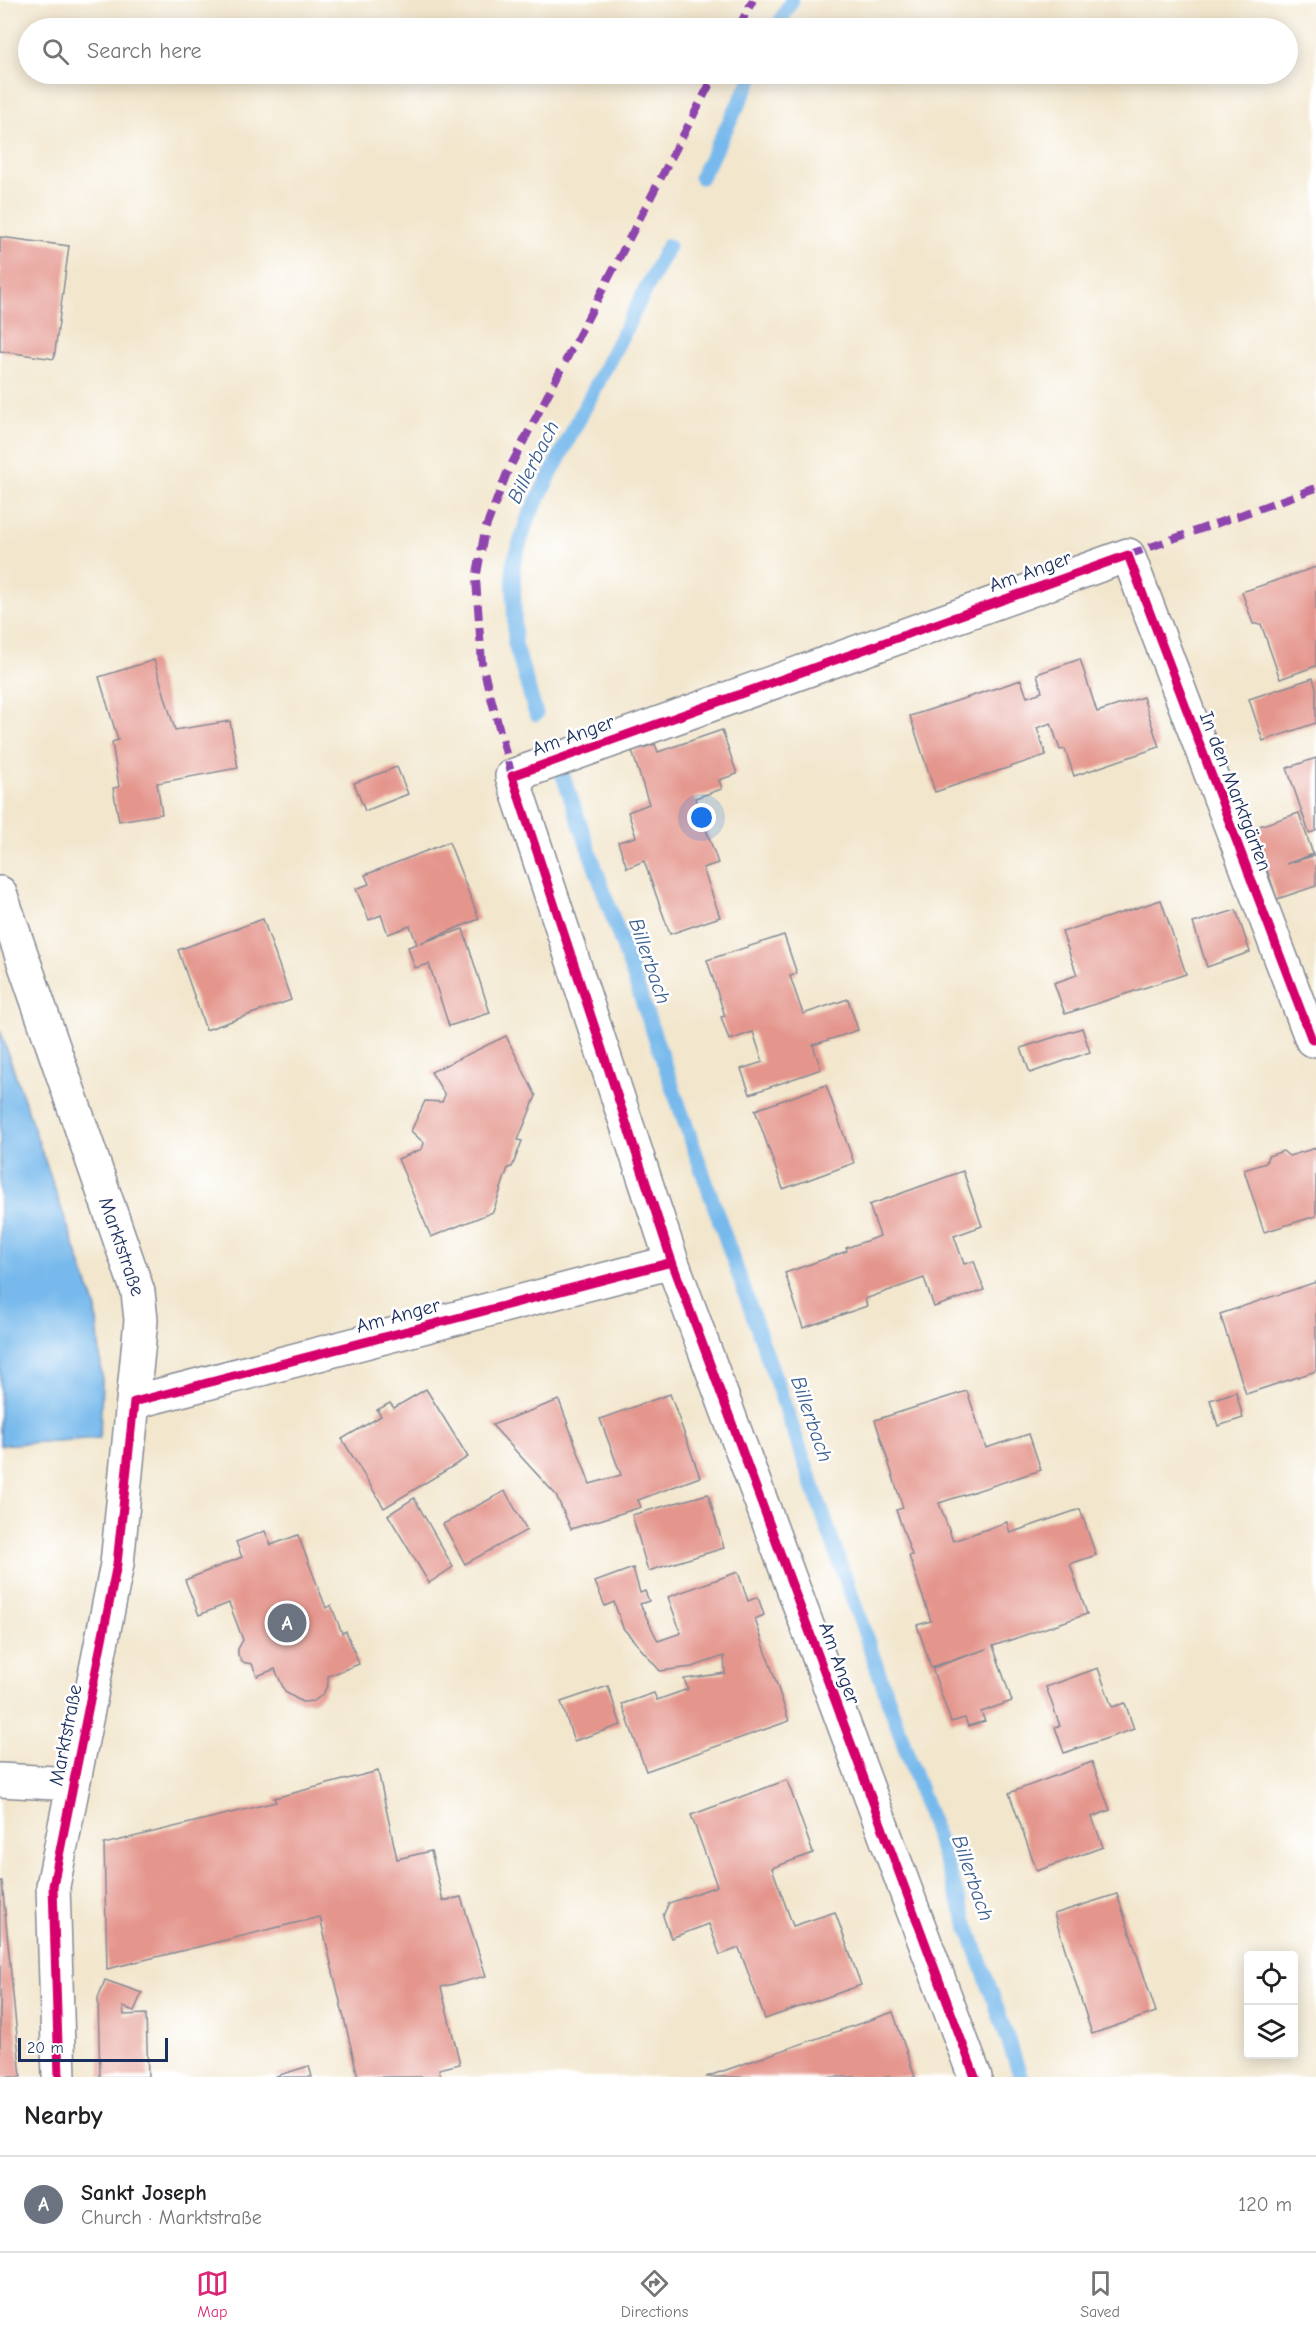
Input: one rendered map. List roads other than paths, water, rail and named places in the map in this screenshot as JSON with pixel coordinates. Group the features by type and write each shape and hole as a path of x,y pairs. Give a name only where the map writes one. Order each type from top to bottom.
{"street":[{"name":"In den Marktgärten","path":"1128,555 1311,1041"},
{"name":"Am Anger","path":"975,2077 672,1262 512,776 1128,555"},
{"name":"Marktstraße","path":"0,893 138,1292 141,1320 117,1564 53,1886 59,2077"},
{"name":"Am Anger","path":"134,1402 672,1262"},
{"path":"0,1780 73,1784"}],"water":[{"path":"0,1030 96,1309 102,1379 100,1438 0,1445"}],"waterway":[{"name":"Billerbach","path":"782,18 792,0"},
{"name":"Billerbach","path":"701,177 749,84"},
{"name":"Billerbach","path":"536,714 515,644 513,564 528,518 668,246"},
{"name":"Billerbach","path":"563,776 1021,2077"}],"place":[{"name":"Sankt Joseph","path":"287,1623"}]}
